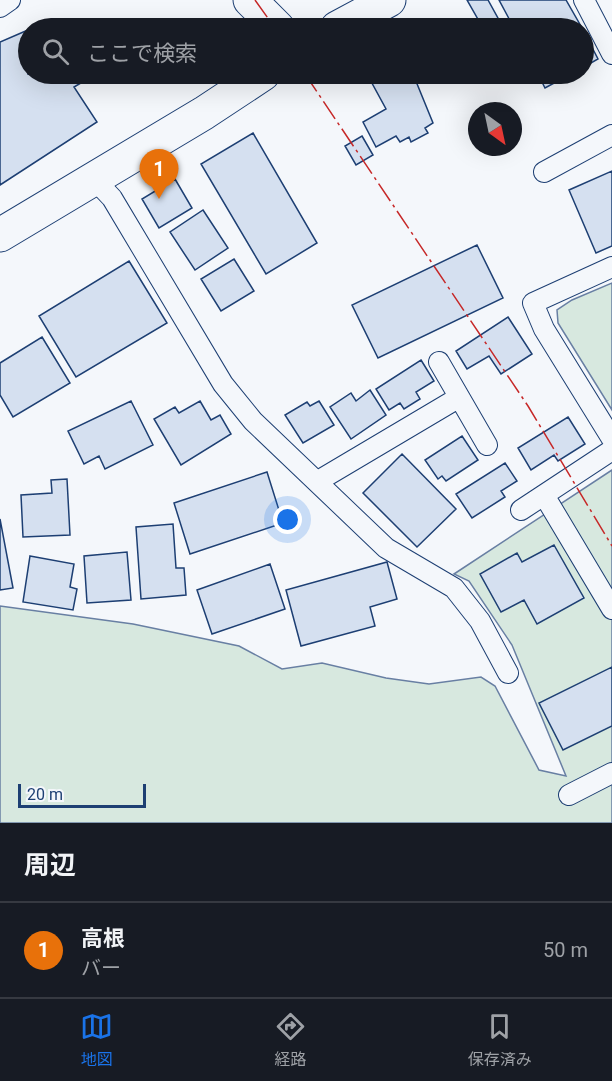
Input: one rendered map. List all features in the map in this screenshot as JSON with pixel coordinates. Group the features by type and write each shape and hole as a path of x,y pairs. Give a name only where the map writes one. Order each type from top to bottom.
{"street":[{"path":"250,0 268,18"},
{"path":"355,18 388,0"},
{"path":"0,235 247,84"}],"lane":[{"path":"0,7 10,0"},
{"path":"584,0 593,18"},
{"path":"594,19 612,54"},
{"path":"544,172 612,135"},
{"path":"94,179 112,198 223,384 253,421 386,548 454,588 480,621 508,673"},
{"path":"612,267 533,303 544,329 612,439"},
{"path":"439,362 487,446"},
{"path":"318,481 458,398"},
{"path":"521,510 612,450"},
{"path":"544,495 612,609"},
{"path":"569,795 612,772"}],"shaded area":[{"path":"612,283 612,410 558,323 557,310 572,300"},
{"path":"612,470 612,823 0,823 0,606 133,624 239,646 282,669 322,663 386,678 429,684 481,677 495,686 539,770 566,776 512,645 469,581 454,574"}],"building":[{"path":"467,0 488,0 498,18 477,18"},
{"path":"499,0 566,0 576,18 509,18"},
{"path":"18,34 18,84 79,84 74,87 97,122 0,185 0,42"},
{"path":"372,84 417,84 433,123 425,128 428,133 411,142 409,137 400,142 396,136 376,147 363,122 386,109"},
{"path":"253,133 317,243 266,274 201,164"},
{"path":"362,136 373,155 356,165 345,146"},
{"path":"612,171 612,246 596,253 569,190"},
{"path":"175,179 192,208 159,228 142,199"},
{"path":"203,210 228,248 195,270 170,232"},
{"path":"477,245 503,298 378,358 352,305"},
{"path":"234,259 254,291 221,311 201,279"},
{"path":"129,261 167,323 76,377 39,316"},
{"path":"508,317 532,354 501,374 489,356 467,369 456,351"},
{"path":"42,337 70,383 13,417 0,395 0,363"},
{"path":"421,360 434,381 416,392 420,399 404,409 400,403 389,410 376,389"},
{"path":"370,390 386,415 351,439 330,407 351,393 356,401"},
{"path":"131,401 153,445 105,469 99,456 84,464 68,431"},
{"path":"200,401 211,420 220,415 231,434 181,465 154,419 175,407 179,413"},
{"path":"319,401 334,425 303,443 285,415 307,402 310,406"},
{"path":"568,417 585,444 558,461 554,455 531,470 518,448"},
{"path":"462,436 478,460 446,481 442,476 438,479 425,460"},
{"path":"402,454 456,509 417,547 363,493"},
{"path":"505,463 517,481 501,491 505,497 472,518 456,494"},
{"path":"267,472 283,523 190,554 174,503"},
{"path":"67,479 70,535 23,537 21,495 52,493 51,480"},
{"path":"0,519 13,588 0,590"},
{"path":"173,524 176,568 184,568 186,595 141,599 136,527"},
{"path":"554,545 584,598 537,624 524,600 501,612 480,574 517,553 522,562"},
{"path":"127,552 131,600 87,603 84,556"},
{"path":"30,556 74,564 70,587 77,589 73,610 23,602"},
{"path":"387,562 397,599 370,607 375,626 301,646 286,590"},
{"path":"270,564 285,609 212,634 197,590"},
{"path":"612,667 612,726 563,750 539,703"}],"power":[{"path":"255,0 268,18"},
{"path":"312,84 528,406 612,546"}],"place":[{"name":"高根","path":"159,199"}]}
